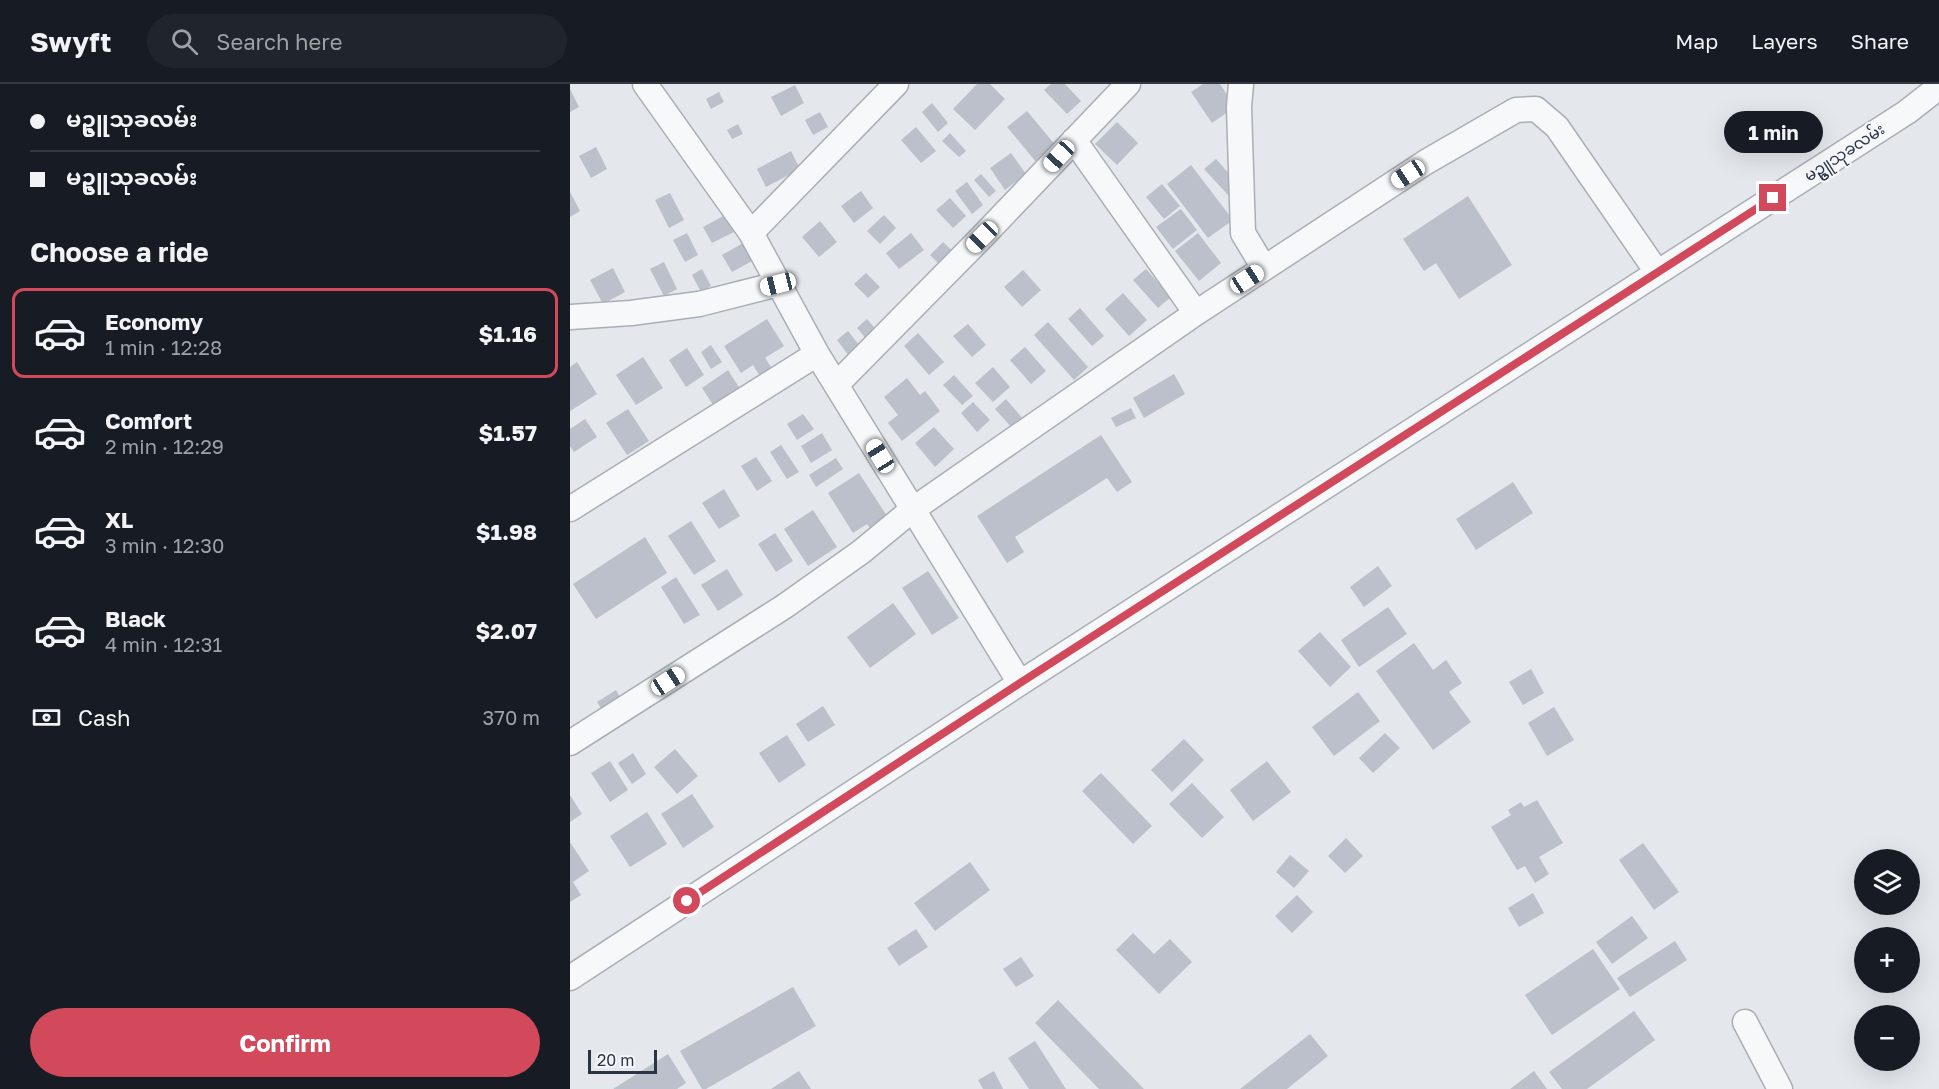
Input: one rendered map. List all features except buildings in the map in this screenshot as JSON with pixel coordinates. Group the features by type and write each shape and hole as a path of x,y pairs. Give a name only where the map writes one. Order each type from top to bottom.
{"street":[{"path":"645,84 751,233 817,354 1020,683"},
{"path":"751,233 896,84"},
{"path":"836,385 1128,84"},
{"path":"1241,84 1239,107 1243,233 1264,268"},
{"name":"မဥ္ဇူသုခလမ်း","path":"570,978 1020,683 1908,111 1939,87"},
{"path":"570,743 785,606 861,552 912,510 1196,313 1426,162 1516,110 1536,109 1557,127 1657,272"},
{"path":"1074,140 1196,313"},
{"path":"570,317 631,313 699,304 778,284"},
{"path":"570,509 817,354"},
{"path":"1745,1022 1780,1089"}],"route":[{"path":"687,901 1020,683 1773,198"}]}
